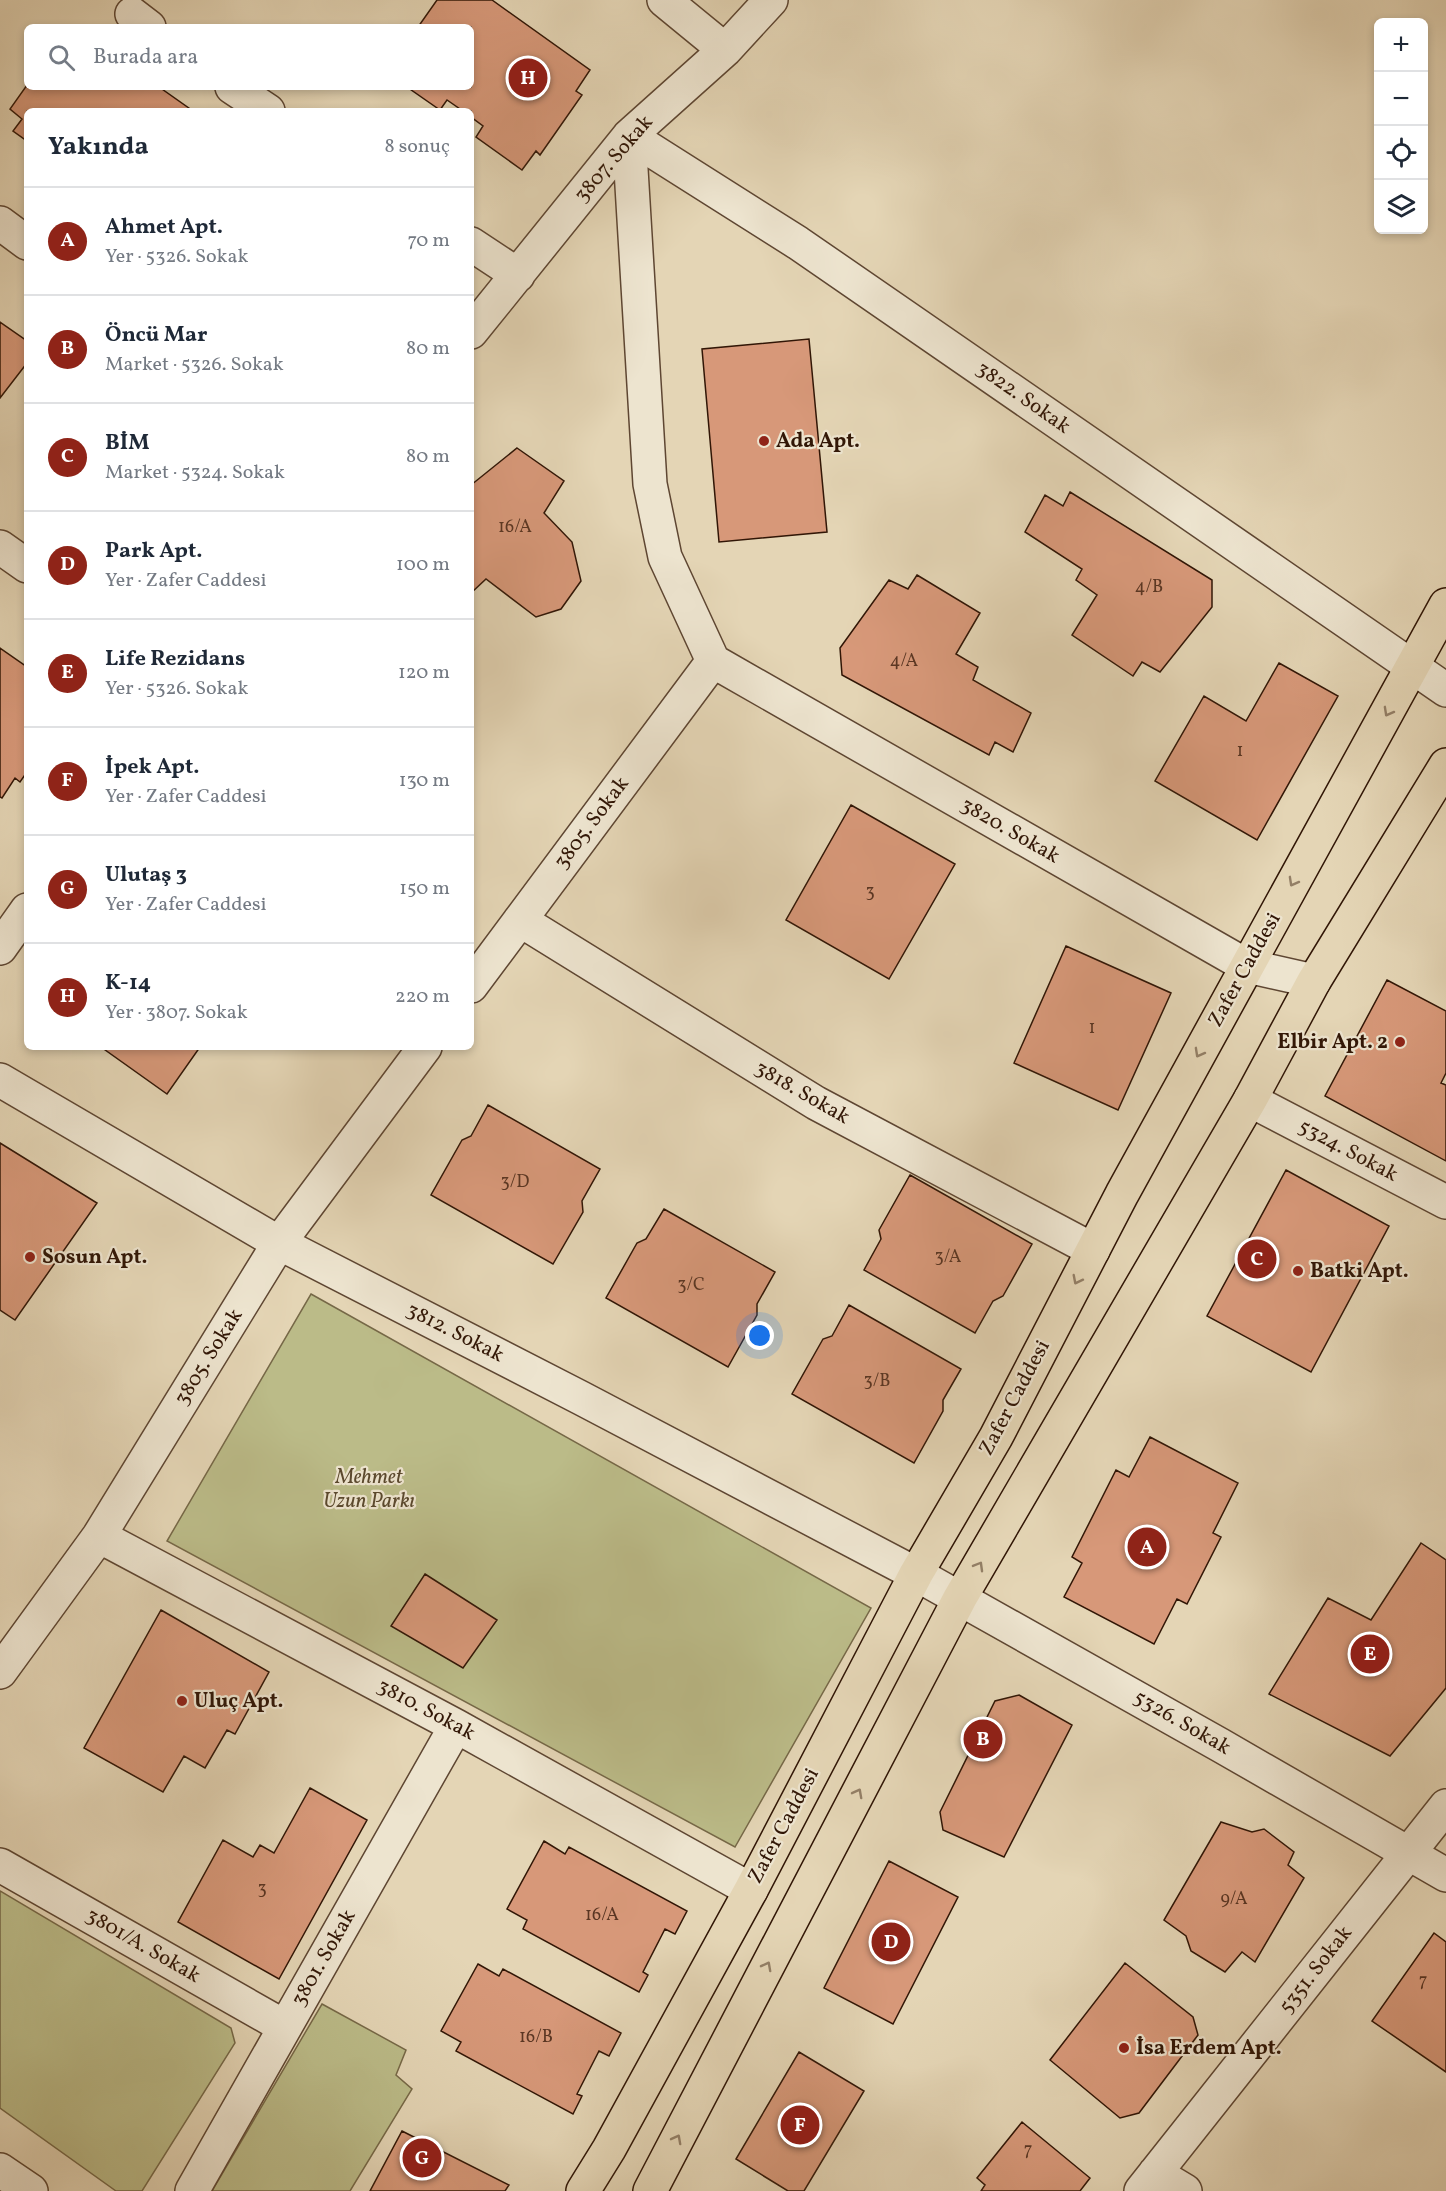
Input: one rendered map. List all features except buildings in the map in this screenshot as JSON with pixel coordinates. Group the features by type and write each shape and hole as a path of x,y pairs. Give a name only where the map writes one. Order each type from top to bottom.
{"main road":[{"name":"Zafer Caddesi","path":"583,2191 609,2149 751,1890 916,1574 996,1437 1093,1250 1446,605"},
{"path":"650,2191 960,1598 1250,1100 1314,981 1446,765"}],"street":[{"path":"664,0 725,50"},
{"name":"3807. Sokak","path":"474,328 629,136 725,50 771,0"},
{"path":"236,90 263,108"},
{"path":"629,136 650,484 665,557 713,661"},
{"name":"3822. Sokak","path":"629,136 798,243 1446,690"},
{"path":"0,223 24,241"},
{"path":"474,246 518,274"},
{"path":"0,547 24,564"},
{"name":"3805. Sokak","path":"474,982 713,661"},
{"name":"3820. Sokak","path":"713,661 1247,966 1314,981"},
{"path":"0,948 16,912"},
{"name":"3818. Sokak","path":"520,920 816,1103 1093,1250"},
{"name":"3805. Sokak","path":"0,1672 99,1536 279,1243 423,1050"},
{"name":"3812. Sokak","path":"0,1080 279,1243 591,1403 916,1574"},
{"name":"5324. Sokak","path":"1250,1100 1446,1202"},
{"name":"3810. Sokak","path":"99,1536 456,1726 751,1890"},
{"name":"5326. Sokak","path":"916,1574 1446,1875"},
{"name":"3801. Sokak","path":"192,2191 456,1726"},
{"name":"5351. Sokak","path":"1148,2182 1446,1806"},
{"name":"3801/A. Sokak","path":"0,1865 285,2027"},
{"path":"0,2170 31,2191"},
{"path":"1148,2182 1185,2191"}],"green space":[{"name":"Mehmet Uzun Parkı","path":"311,1294 871,1608 735,1847 167,1541"},
{"path":"0,1891 231,2028 235,2043 142,2191 116,2191 0,2108"},
{"path":"322,2004 406,2050 396,2075 412,2089 350,2191 212,2191"}],"place":[{"name":"K-14","path":"528,78"},
{"name":"Ada Apt.","path":"764,441"},
{"name":"Elbir Apt. 2","path":"1400,1042"},
{"name":"Sosun Apt.","path":"30,1257"},
{"name":"BİM","path":"1257,1259"},
{"name":"Batki Apt.","path":"1298,1271"},
{"name":"Ahmet Apt.","path":"1147,1547"},
{"name":"Life Rezidans","path":"1370,1654"},
{"name":"Uluç Apt.","path":"182,1701"},
{"name":"Öncü Mar","path":"983,1739"},
{"name":"Park Apt.","path":"891,1942"},
{"name":"İsa Erdem Apt.","path":"1124,2048"},
{"name":"İpek Apt.","path":"800,2125"},
{"name":"Ulutaş 3","path":"422,2158"}]}
